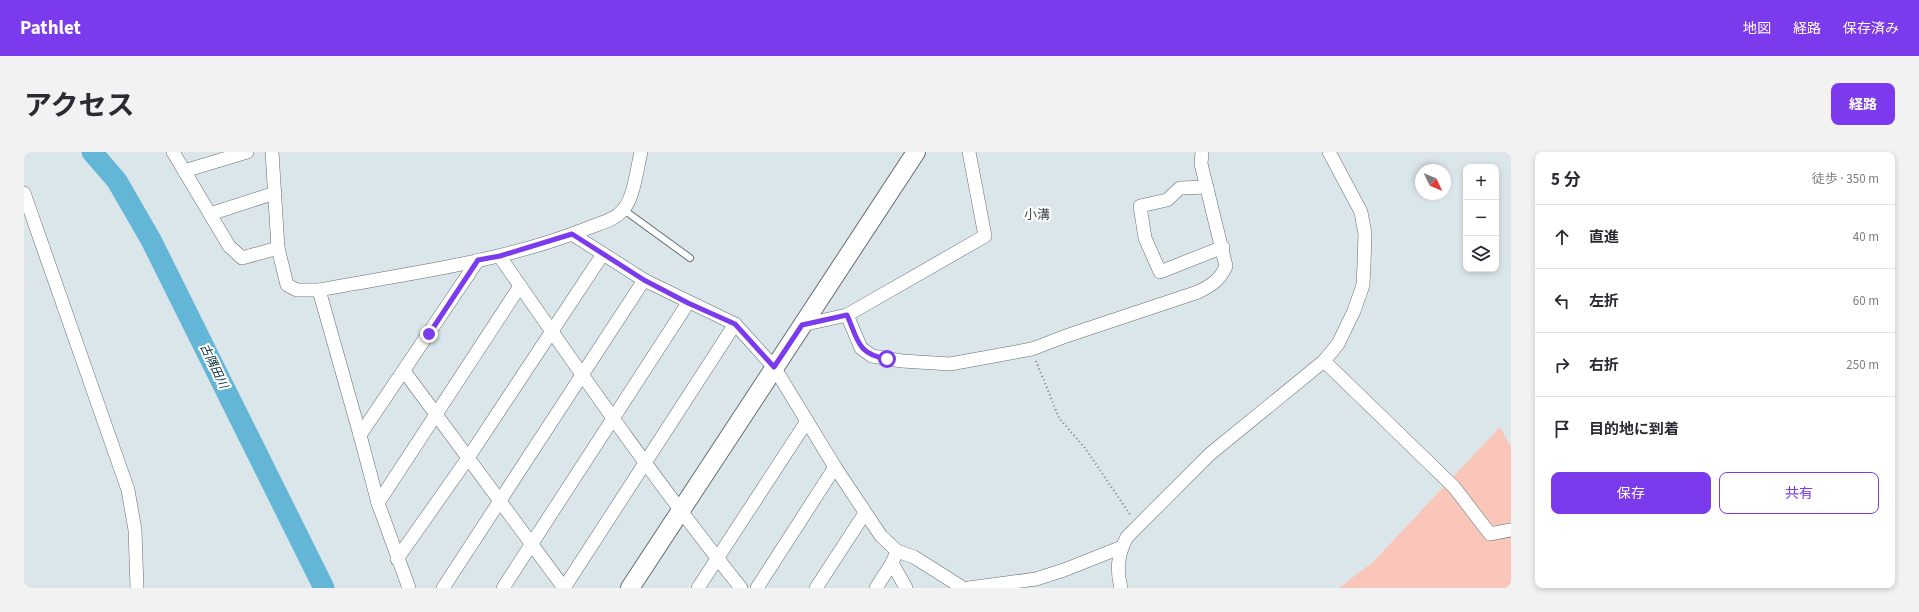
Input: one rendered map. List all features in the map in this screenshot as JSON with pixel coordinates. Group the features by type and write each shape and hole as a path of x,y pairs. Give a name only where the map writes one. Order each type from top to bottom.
{"street":[{"path":"173,152 229,246 242,258 278,248"},
{"path":"184,171 247,152"},
{"path":"272,152 278,248 287,285 297,290 319,290 500,256 572,234 614,218 624,210 629,199 641,152"},
{"path":"630,588 916,152"},
{"path":"802,325 847,315 985,236 969,152"},
{"path":"847,315 861,348 872,356 902,361 950,364 1032,349 1078,332 1176,300 1213,285 1222,276 1226,266 1223,247 1201,164 1202,152"},
{"path":"1121,588 1117,574 1122,547 1137,525 1210,454 1324,361 1338,344 1354,311 1362,285 1365,234 1361,212 1329,152"},
{"path":"1207,187 1180,188 1167,200 1140,206 1145,238 1160,272 1223,247"},
{"path":"24,193 128,490 136,530 137,588"},
{"path":"210,214 275,193"},
{"path":"572,234 644,280 688,303 735,324 774,367 835,467 881,536 896,551 914,557 963,588"},
{"path":"397,559 468,458 551,330 603,254"},
{"path":"500,256 614,420 680,511 741,588"},
{"path":"360,435 478,260"},
{"path":"443,588 644,280"},
{"path":"378,503 520,286"},
{"path":"319,290 378,503 397,559 409,588"},
{"path":"503,588 614,420 688,303"},
{"path":"404,371 564,588 735,324"},
{"path":"1324,361 1454,487 1490,534 1511,530"},
{"path":"698,588 807,421"},
{"path":"757,588 835,467"},
{"path":"816,588 865,513"},
{"path":"969,588 1036,579 1122,547"},
{"path":"876,588 892,563 896,551"},
{"path":"892,563 906,588"}],"lane":[{"path":"624,210 690,258"}],"path":[{"path":"1032,349 1059,418 1085,448 1137,525"}],"shaded area":[{"path":"1500,427 1511,447 1511,588 1339,588 1373,562"}],"waterway":[{"name":"古隅田川","path":"92,152 117,181 151,240 324,588"}],"district":[{"name":"小溝","path":"1037,214"}],"route":[{"path":"429,334 478,260 500,256 572,234 644,280 688,303 735,324 774,367 802,325 847,315 861,348 872,356 887,359"}]}
